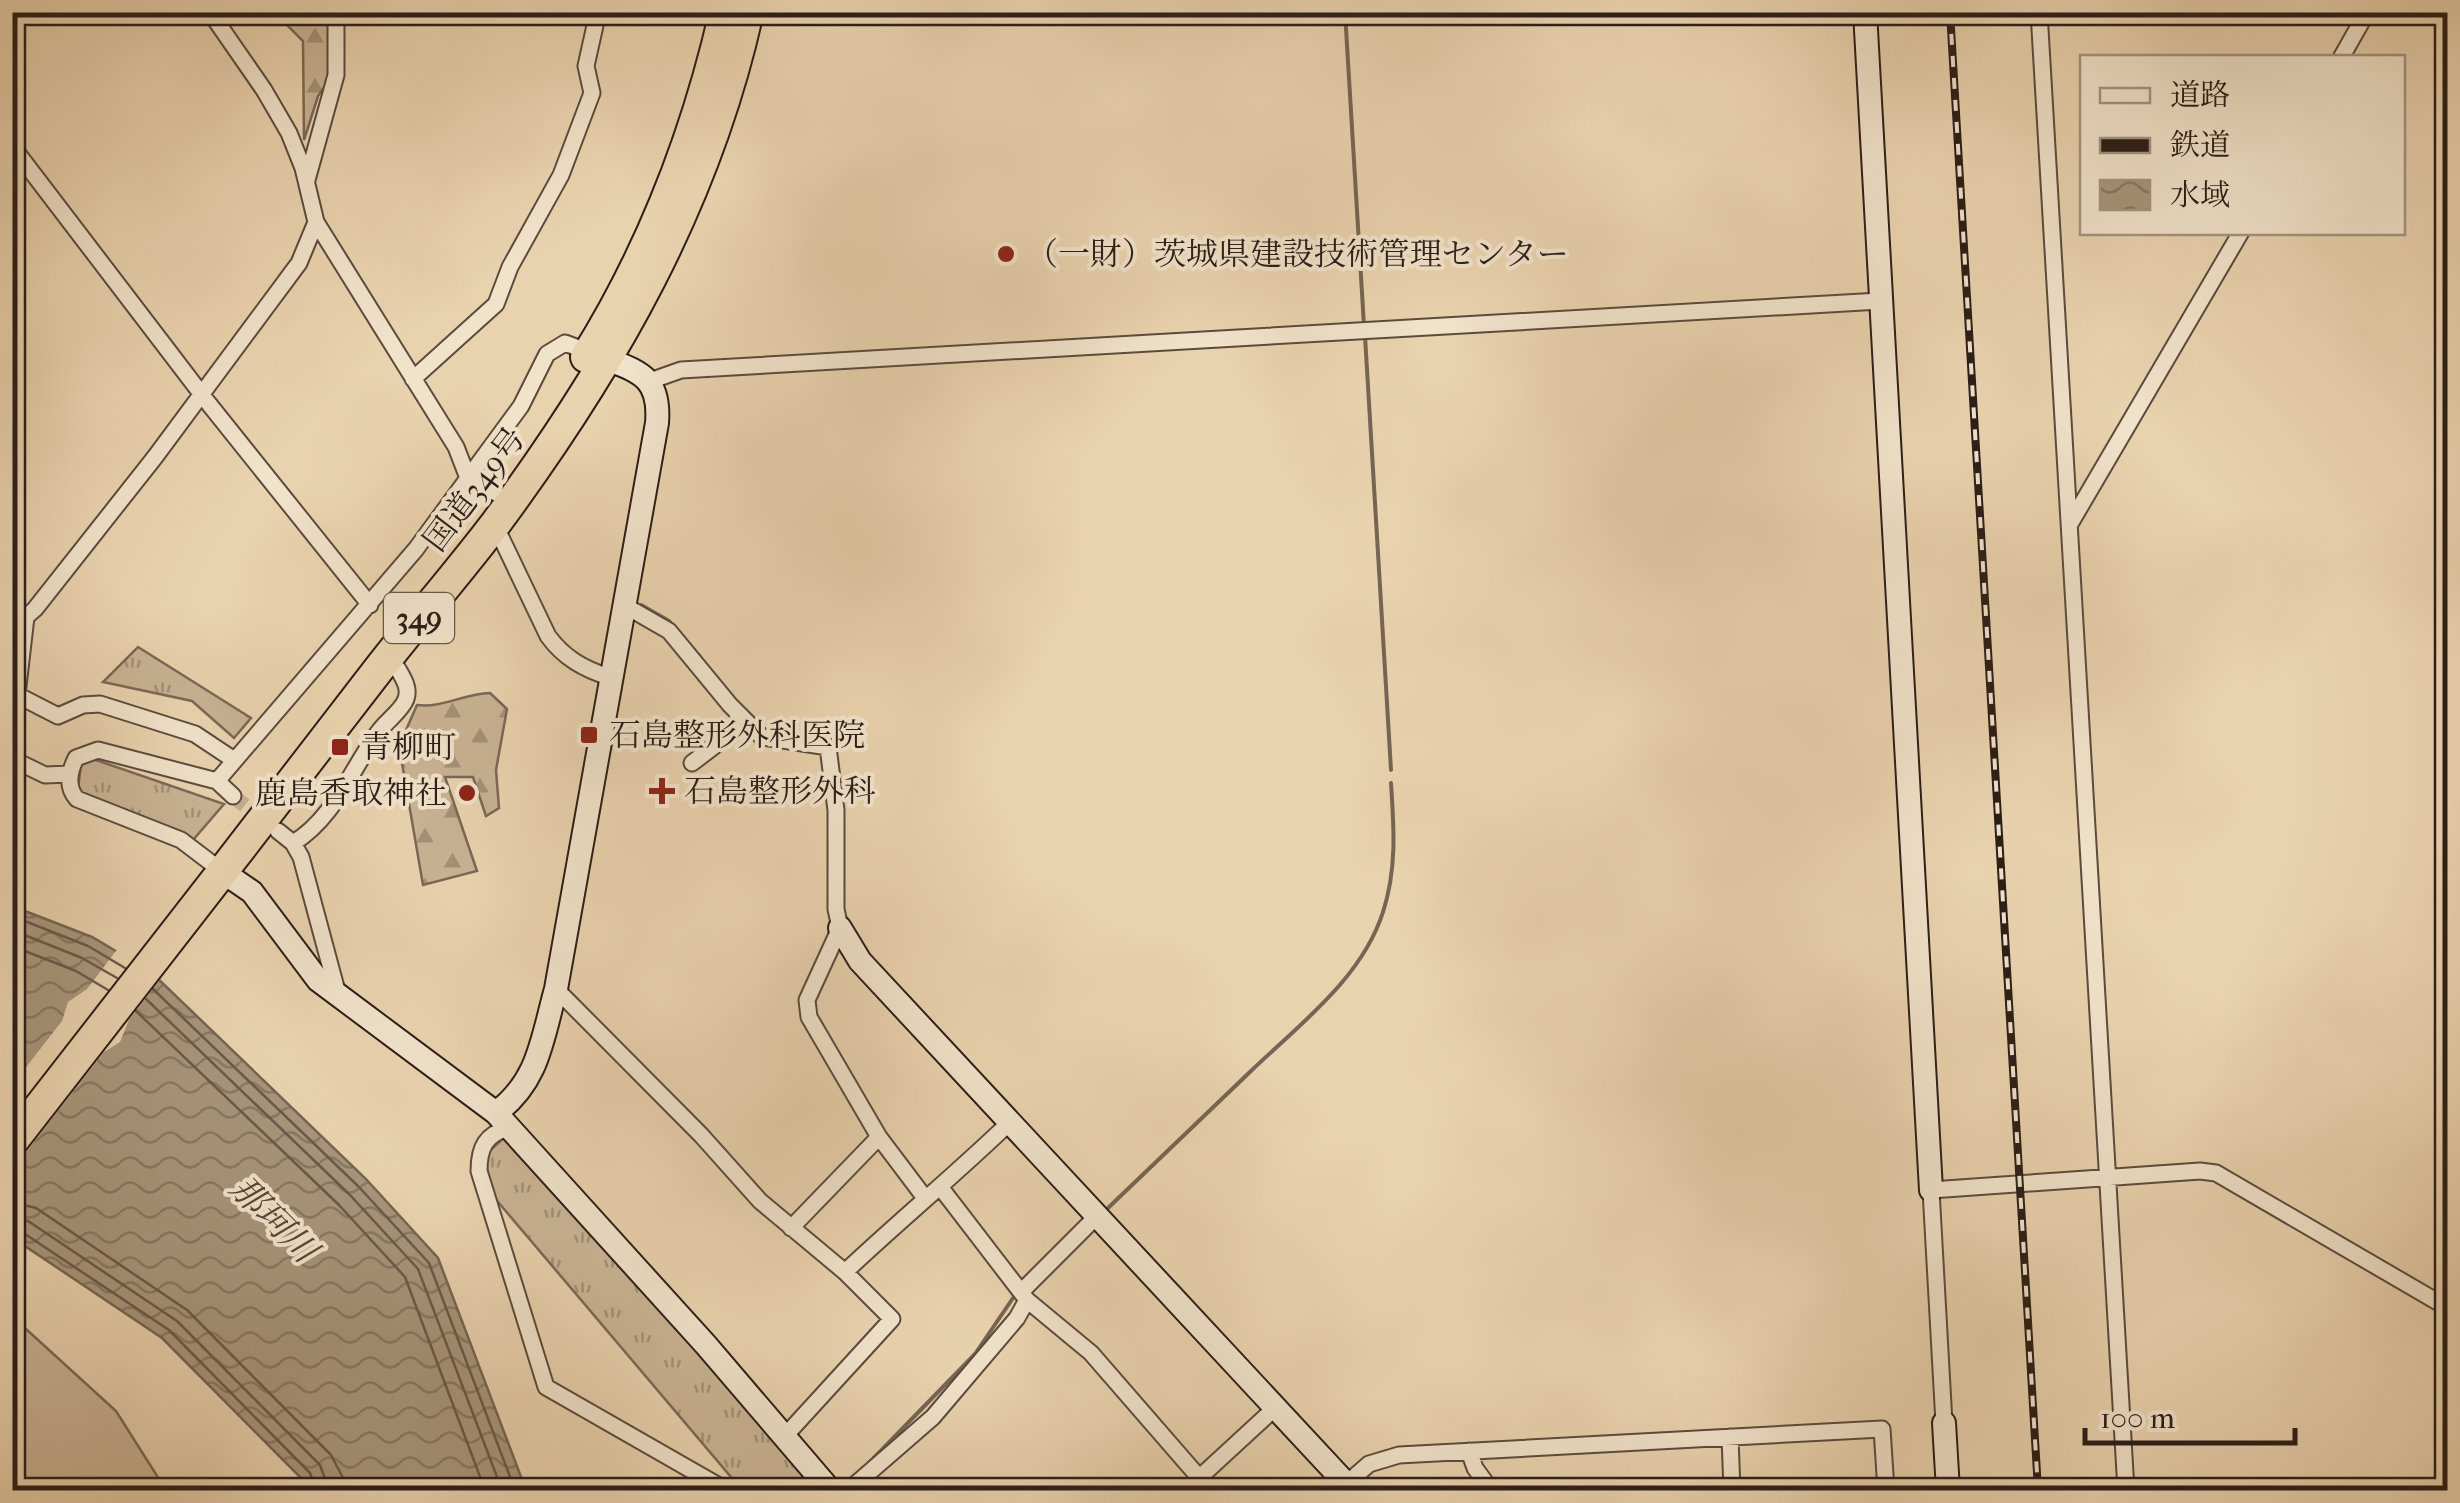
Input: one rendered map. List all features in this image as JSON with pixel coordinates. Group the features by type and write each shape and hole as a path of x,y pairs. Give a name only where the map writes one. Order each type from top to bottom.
{"highway":[{"name":"国道349号","path":"12,1111 495,524 598,356 683,160 725,12"},
{"name":"国道349号","path":"215,866 646,292 691,195 725,100 748,12"},
{"name":"国道349号","path":"12,1142 194,891"}],"street":[{"path":"210,12 264,90 288,133 303,168 316,222 456,447 468,478 496,493"},
{"path":"306,184 336,75 336,12"},
{"path":"414,379 496,304 510,268 561,176 592,93 586,66 598,12"},
{"path":"1864,12 1948,1490"},
{"path":"2039,12 2126,1490"},
{"path":"2343,55 2367,12"},
{"path":"12,146 370,605"},
{"path":"234,760 195,734 100,704 84,705 58,716 18,696 20,617 64,574 202,394 299,263 316,222"},
{"path":"2070,524 2238,235"},
{"path":"650,380 681,370 1880,301"},
{"path":"217,782 416,549 521,406 547,354 565,343 650,380 656,390 657,423 556,989 528,1083 485,1140 478,1170 546,1387 726,1490"},
{"path":"495,524 559,652 609,677"},
{"path":"622,604 669,631 762,737 828,747 836,810 836,908 840,928 860,961 1349,1487 1369,1464 1399,1455 1882,1429 1886,1490"},
{"path":"293,843 308,834 347,785 378,732 406,699 406,682 398,669"},
{"path":"692,763 746,722"},
{"path":"233,796 217,782 98,750 76,758 70,774 70,790 78,799 181,840 252,892 318,980 503,1120 830,1490"},
{"path":"12,759 45,775 70,774"},
{"path":"278,831 293,843 306,872 329,970 339,995"},
{"path":"840,928 806,1000 810,1017 878,1137 925,1198"},
{"path":"556,989 760,1201 845,1272 892,1320 785,1436"},
{"path":"845,1272 925,1198 942,1188 1009,1123"},
{"path":"791,1228 878,1137"},
{"path":"1931,1190 2200,1171 2216,1174 2448,1308"},
{"path":"942,1188 1024,1296 1092,1353 1210,1490"},
{"path":"849,1490 933,1417 1018,1318 1024,1296 1096,1217"},
{"path":"1186,1490 1276,1408"},
{"path":"1730,1436 1732,1490"},
{"path":"1469,1451 1491,1490"}],"green space":[{"path":"275,13 328,13 331,78 318,96 304,140 303,41"},
{"path":"138,647 251,718 234,738 192,701 103,682"},
{"path":"490,693 507,709 496,770 499,808 486,816 473,777 445,777 477,871 423,885 399,746 417,705 436,705"},
{"path":"93,759 224,804 193,840 89,800 78,789 81,763"},
{"path":"508,1134 820,1490 742,1490 493,1196 484,1156"},
{"path":"15,1319 116,1411 166,1490 13,1490"}],"water":[{"name":"那珂川","path":"12,906 92,937 151,972 366,1179 438,1258 526,1490 308,1490 303,1480 162,1338 13,1238"}],"pier":[{"path":"119,947 162,977 129,1020 120,1042 104,1052 13,1169 13,1084 62,1021 68,1002 87,989"}],"waterway":[{"path":"1345,12 1364,326"},
{"path":"1365,336 1391,770"},
{"path":"641,605 669,621 700,657"},
{"path":"1108,1208 1328,999 1360,958 1383,912 1391,880 1391,783"},
{"path":"839,799 853,800"},
{"path":"868,1464 975,1354 1013,1298"}],"tunnel":[{"path":"233,796 267,823"}],"railway":[{"path":"1950,12 2038,1490"}],"place":[{"name":"（一財）茨城県建設技術管理センター","path":"1006,254"},
{"name":"石島整形外科医院","path":"589,735"},
{"name":"青柳町","path":"340,747"},
{"name":"石島整形外科","path":"662,791"},
{"name":"鹿島香取神社","path":"467,793"}]}
